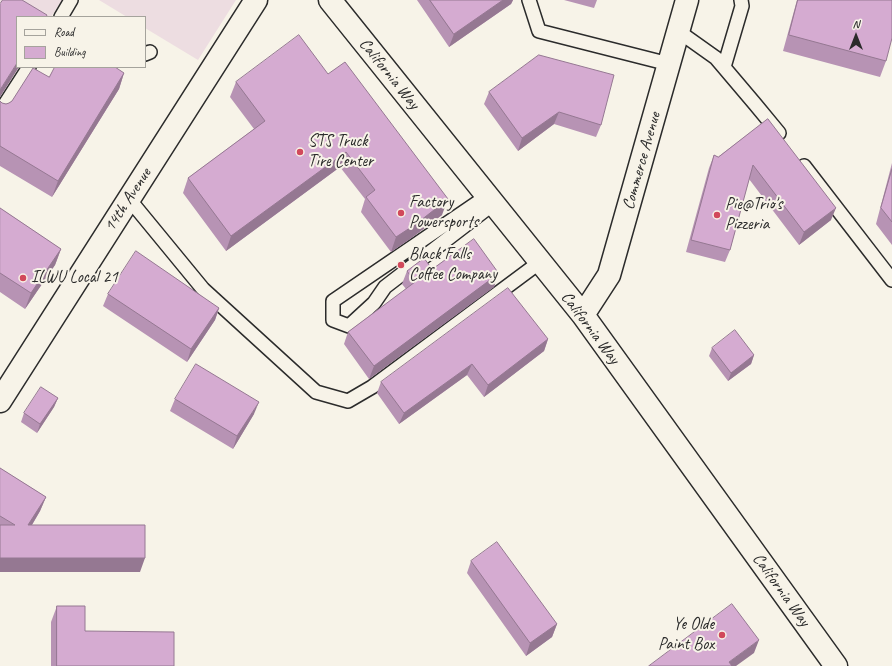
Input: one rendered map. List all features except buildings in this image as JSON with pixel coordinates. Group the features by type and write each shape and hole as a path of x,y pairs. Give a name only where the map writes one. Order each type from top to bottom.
{"street":[{"name":"14th Avenue","path":"0,400 256,0"},
{"name":"California Way","path":"330,0 583,316 836,666"},
{"name":"Commerce Avenue","path":"583,316 609,275 687,0"}],"lane":[{"path":"61,16 71,0"},
{"path":"529,0 539,30 669,64"},
{"path":"724,67 742,6 741,0"},
{"path":"678,31 716,58 785,141"},
{"path":"0,112 28,68"},
{"path":"794,154 892,280"},
{"path":"129,199 208,294 316,392 348,401 372,387 540,262"},
{"path":"490,200 386,287 374,303 349,326 333,320 333,301 490,200"}],"shaded area":[{"path":"0,0 62,0 52,16 23,16 0,2"},
{"path":"99,0 236,0 198,60 146,29 146,16 125,16"}],"place":[{"name":"STS Truck Tire Center","path":"300,152"},
{"name":"Factory Powersports","path":"401,213"},
{"name":"Pie@Trio's Pizzeria","path":"717,215"},
{"name":"Black Falls Coffee Company","path":"401,265"},
{"name":"ILWU Local 21","path":"23,278"},
{"name":"Ye Olde Paint Box","path":"722,635"}]}
